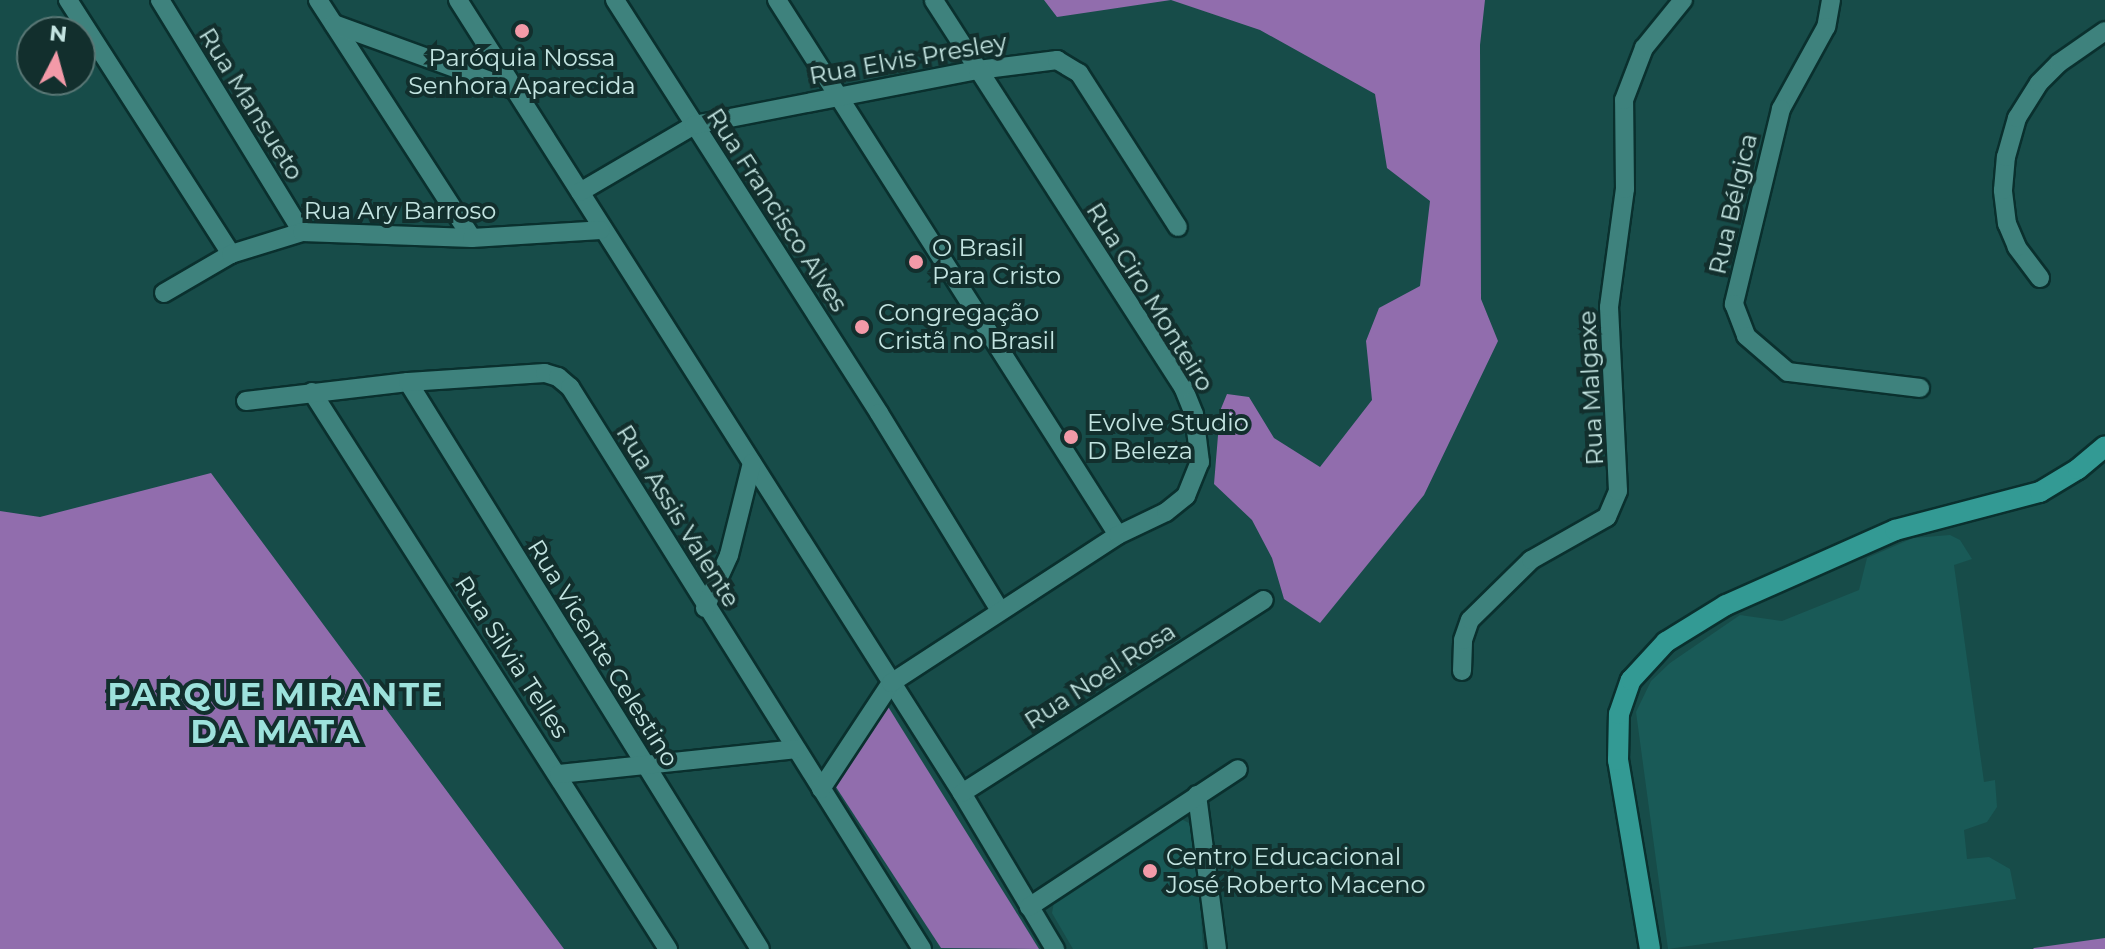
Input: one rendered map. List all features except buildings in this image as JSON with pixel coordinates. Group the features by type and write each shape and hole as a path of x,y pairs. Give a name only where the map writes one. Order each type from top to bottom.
{"street":[{"path":"68,0 231,254"},
{"name":"Rua Mansueto","path":"160,0 302,232"},
{"path":"318,0 472,238"},
{"path":"458,0 601,230 962,793 1055,949"},
{"name":"Rua Francisco Alves","path":"615,0 879,413 999,609"},
{"path":"777,0 1118,535"},
{"name":"Rua Ciro Monteiro","path":"891,683 999,609 1118,535 1166,512 1186,496 1200,462 1194,414 1183,387 934,0"},
{"name":"Rua Malgaxe","path":"1462,671 1463,640 1470,620 1531,560 1607,517 1618,491 1609,307 1625,189 1624,100 1644,48 1683,0"},
{"name":"Rua Bélgica","path":"1831,0 1826,27 1781,109 1734,304 1746,336 1788,372 1920,388"},
{"path":"334,24 515,90"},
{"path":"2040,278 2017,247 2007,224 2003,190 2006,157 2017,118 2039,83 2059,63 2105,31"},
{"name":"Rua Elvis Presley","path":"580,192 694,125 838,95 1047,59 1057,60 1079,73 1178,227"},
{"name":"Rua Ary Barroso","path":"164,293 231,254 302,232 472,238 601,230"},
{"name":"Rua Assis Valente","path":"246,401 408,382 545,373 558,377 570,387 705,608 922,949"},
{"name":"Rua Vicente Celestino","path":"408,382 760,949"},
{"name":"Rua Silvia Telles","path":"312,392 559,774 668,949"},
{"path":"1650,949 1618,760 1619,714 1631,680 1666,642 1726,605 1895,530 2040,492 2069,476 2105,446"},
{"path":"705,608 729,555 736,516 752,463"},
{"name":"Rua Noel Rosa","path":"962,793 1264,600"},
{"path":"821,789 891,683"},
{"path":"559,774 795,749"},
{"path":"1029,907 1238,769"},
{"path":"1197,795 1217,949"}],"shaded area":[{"path":"1044,0 1171,0 1057,17"},
{"path":"1171,0 1485,0 1480,45 1481,299 1498,341 1424,495 1320,623 1284,599 1272,558 1252,520 1214,484 1220,411 1227,394 1249,397 1274,438 1320,467 1372,400 1366,341 1379,308 1420,286 1430,201 1387,168 1375,94 1260,30"},
{"path":"211,473 564,949 0,949 0,511 40,517"},
{"path":"1950,535 1960,540 1972,559 1954,565 1984,782 1995,780 1997,807 1987,822 1964,830 1967,859 1989,857 2010,869 2016,899 1668,949 1636,712 1651,681 1670,663 1740,615 1782,621 1859,590 1867,558 1913,538"},
{"path":"887,705 1039,949 941,948 834,784"},
{"name":"Centro Educacional José Roberto Maceno","path":"1181,819 1189,823 1197,840 1203,949 1073,949 1052,913 1054,902"},
{"path":"2105,938 2105,949 2033,949 2034,948"}],"place":[{"name":"Paróquia Nossa Senhora Aparecida","path":"522,31"},
{"name":"O Brasil Para Cristo","path":"916,262"},
{"name":"Congregação Cristã no Brasil","path":"862,327"},
{"name":"Evolve Studio D Beleza","path":"1071,437"},
{"name":"Centro Educacional José Roberto Maceno","path":"1150,871"}],"district":[{"name":"PARQUE MIRANTE DA MATA","path":"276,714"}]}
